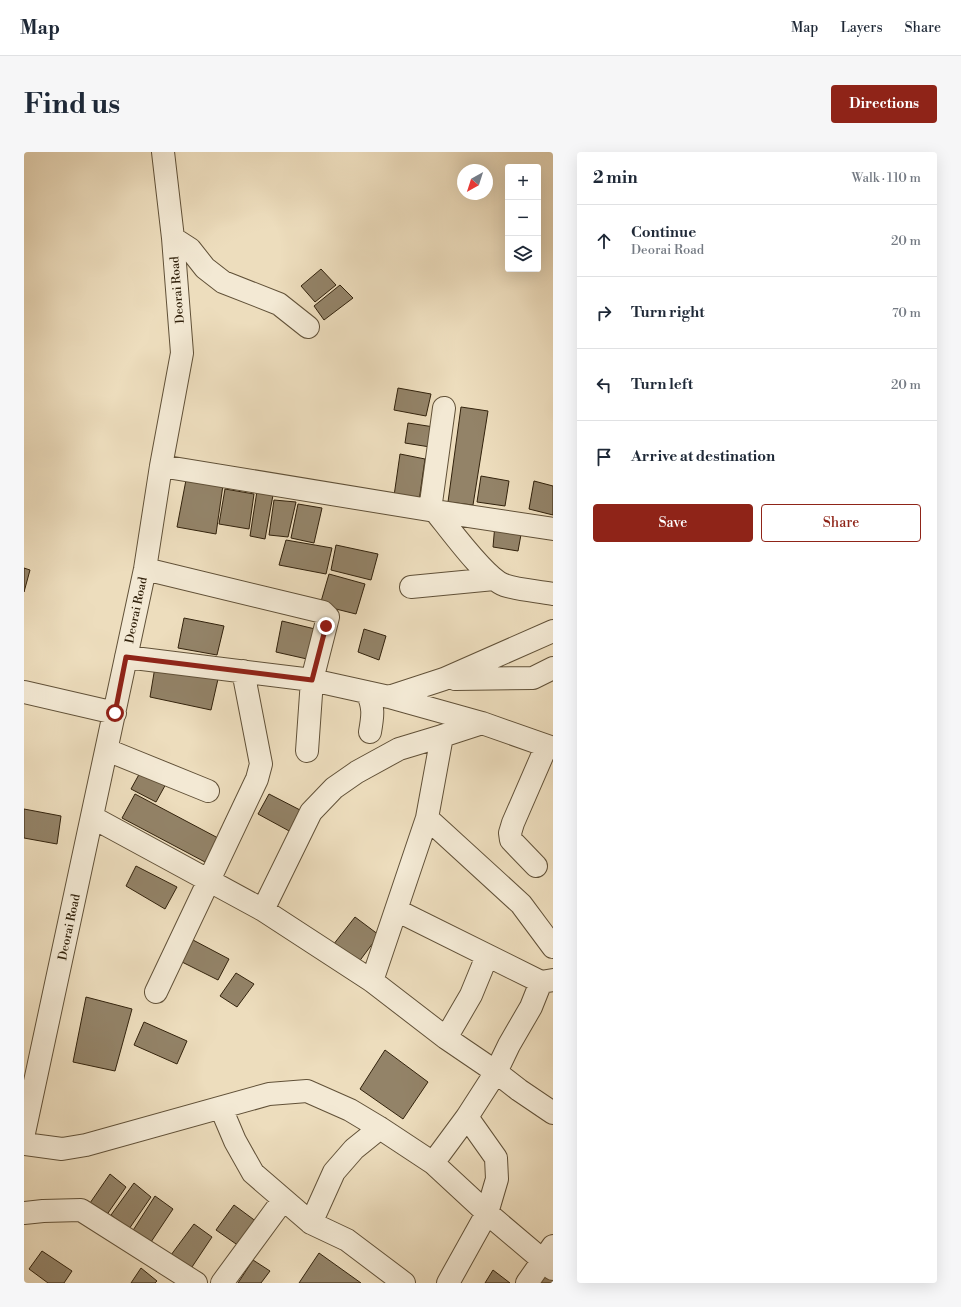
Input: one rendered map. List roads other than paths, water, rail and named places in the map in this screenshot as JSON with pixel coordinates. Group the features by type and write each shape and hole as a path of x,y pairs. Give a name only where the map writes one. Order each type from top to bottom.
{"street":[{"name":"Deorai Road","path":"24,1133 32,1055 92,817 115,713 145,569 161,466 182,353 173,238 163,152"},
{"path":"173,238 190,250 205,268 223,282 279,304 308,327"},
{"path":"444,408 432,510 474,559 494,579 503,585 514,588 553,594"},
{"path":"161,466 553,529"},
{"path":"145,569 323,612 328,617 312,680 307,751"},
{"path":"411,587 494,579"},
{"path":"389,697 444,679 553,631"},
{"path":"126,657 312,680 389,697 482,723 550,748 513,823 510,833 511,840 536,866"},
{"path":"444,679 533,678 553,668"},
{"path":"156,992 257,779 261,764 243,671"},
{"path":"24,692 115,713"},
{"path":"367,692 372,702 373,715 370,732"},
{"path":"263,910 311,812 334,788 357,772 399,749 482,723"},
{"path":"372,981 426,818 442,736"},
{"path":"107,750 208,791"},
{"path":"92,817 263,910 372,981 446,1038 553,1113"},
{"path":"426,818 521,904 553,948"},
{"path":"396,910 487,956 547,981 531,1007 496,1072 467,1117 433,1163"},
{"path":"446,1038 471,995 487,956"},
{"path":"24,1144 62,1149 86,1145 270,1094 307,1091 350,1110 433,1163 487,1213 549,1258 527,1283"},
{"path":"221,1108 235,1141 253,1173 311,1223 347,1240 404,1283"},
{"path":"448,1283 487,1213 497,1179 496,1158 467,1117"},
{"path":"311,1223 334,1172 354,1149 380,1128"},
{"path":"222,1283 283,1200"},
{"path":"24,1213 81,1210 196,1283"}]}
